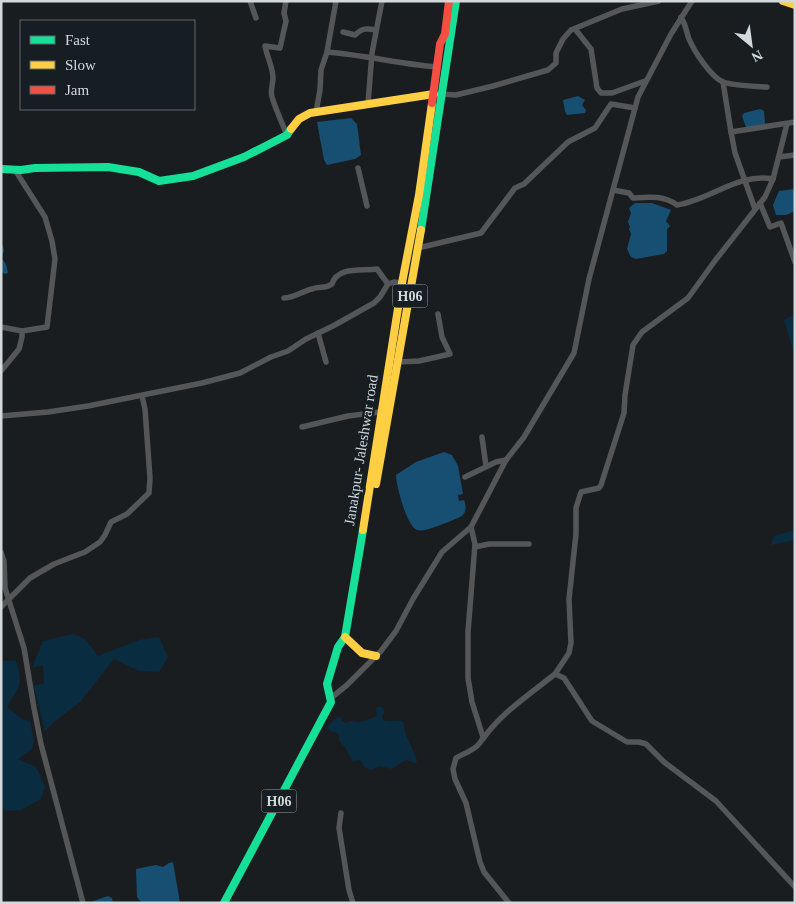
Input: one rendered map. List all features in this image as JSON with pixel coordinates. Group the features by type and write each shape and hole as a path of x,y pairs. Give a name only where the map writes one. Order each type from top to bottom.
{"main road":[{"name":"Janakpur- Jaleshwar road","path":"225,903 331,702 327,684 338,647 345,637 354,587 380,412 402,283 438,94 437,67 440,44 445,34 449,1"},
{"name":"H06","path":"354,587 360,578 418,248 438,94 456,1"},
{"path":"783,1 795,5"},
{"path":"1,169 108,168 139,172 159,181 193,176 244,157 287,135 299,119 310,112 438,94"},
{"path":"345,637 362,653 376,656"},
{"name":"Janakpur- Jaleshwar road","path":"225,903 288,783 237,878"}],"street":[{"path":"250,1 256,18"},
{"path":"286,1 284,12 286,21 280,48 265,46 269,64 272,68 271,96 287,135"},
{"path":"316,112 321,70 327,52 336,1"},
{"path":"368,104 372,58 382,1"},
{"path":"438,94 456,95 548,70 556,63 556,53 563,39 571,30 622,9 659,1"},
{"path":"331,698 376,656 396,630 442,552 471,527 506,460 524,437 574,353 589,279 638,97 681,17 692,1"},
{"path":"681,17 686,24 689,39 700,58 715,77 723,82 766,87"},
{"path":"343,32 355,35 360,30 366,28 376,30"},
{"path":"576,29 591,49 597,88 601,93 612,93 646,81"},
{"path":"327,52 437,67"},
{"path":"723,82 731,132 755,209"},
{"path":"418,248 481,233 515,188 524,184 568,142 595,128 611,104 635,108"},
{"path":"731,132 795,122"},
{"path":"509,903 484,872 466,803 453,769 454,761 482,741 488,732 515,705 555,674 568,653 571,643 569,599 576,534 576,508 581,492 599,488 601,485 624,413 624,395 633,345 642,332 688,298 765,197 773,179 787,124"},
{"path":"779,157 795,155"},
{"path":"358,168 367,206"},
{"path":"1,327 22,331 47,326 55,259 45,217 15,170"},
{"path":"613,190 629,193 633,198 654,197 669,199 678,204 688,203 726,186 762,177 773,179"},
{"path":"760,203 770,227 781,223 795,262"},
{"path":"284,298 289,298 315,288 327,288 338,274 343,272 377,269 388,284"},
{"path":"1,416 48,412 142,396 202,384 240,373 271,357 288,351 374,303 388,284 394,282 402,283"},
{"path":"398,362 419,361 450,354 442,337 438,314"},
{"path":"1,371 19,349 22,331"},
{"path":"318,333 326,362"},
{"path":"1,607 30,578 54,564 85,552 100,542 111,522 127,514 149,493 145,408 142,396"},
{"path":"302,427 348,416 380,412"},
{"path":"482,437 486,466"},
{"path":"465,477 486,466 506,460"},
{"path":"471,527 475,547 468,632 468,678 472,702 483,737 482,741"},
{"path":"475,547 489,544 529,544"},
{"path":"1,552 4,561 5,588 24,648 42,744 84,903"},
{"path":"555,674 564,678 592,721 627,742 646,744 664,762 716,801 795,887"},
{"path":"341,813 339,828 349,890 353,903"}],"shaded area":[{"path":"578,96 585,100 582,105 586,110 585,113 567,115 563,100"},
{"path":"760,109 764,111 765,124 750,129 746,127 742,116 744,113"},
{"path":"351,118 357,124 361,155 355,159 327,165 324,160 317,122"},
{"path":"795,189 795,211 786,215 776,215 773,205 779,191"},
{"path":"635,203 652,203 671,210 666,221 670,226 667,229 667,251 664,254 636,259 631,257 627,249 631,234 628,222 631,213 629,208"},
{"path":"1,240 4,250 2,259 6,264 8,273 5,274 1,272"},
{"path":"795,314 795,356 784,320"},
{"path":"444,452 452,455 458,466 463,494 458,495 459,501 464,500 465,512 462,516 439,526 426,530 417,530 413,527 406,514 396,475 416,462"},
{"path":"795,530 795,540 771,545 774,536"},
{"path":"73,634 85,639 98,656 139,640 159,637 168,657 159,672 139,671 114,659 80,702 45,731 34,686 44,683 43,665 32,668 43,641"},
{"path":"16,660 20,680 15,694 7,707 22,719 30,721 34,741 32,749 18,759 36,767 45,786 41,799 21,810 6,811 1,806 1,661"},
{"path":"381,706 385,711 382,716 383,720 402,721 404,723 405,733 417,764 406,760 392,769 379,766 371,770 364,767 361,760 352,761 347,750 339,740 339,734 328,729 328,726 337,717 346,723 368,720 377,716 376,708"},
{"path":"173,862 180,903 142,903 137,897 136,869 156,865 163,867"},
{"path":"108,896 112,898 113,903 88,903"}],"traffic: fast":[{"path":"421,230 456,1"},
{"path":"1,169 108,167 139,172 159,181 193,176 244,157 287,135 291,129"},
{"path":"224,903 331,702 327,684 338,647 345,637 363,530"}],"traffic: slow":[{"path":"783,1 795,5"},
{"path":"291,129 299,119 310,113 434,94"},
{"path":"363,530 402,283 419,195 432,103"},
{"path":"376,484 421,230"},
{"path":"345,637 362,653 376,656"}],"traffic: jam":[{"path":"432,103 440,44 445,34 449,1"}]}
